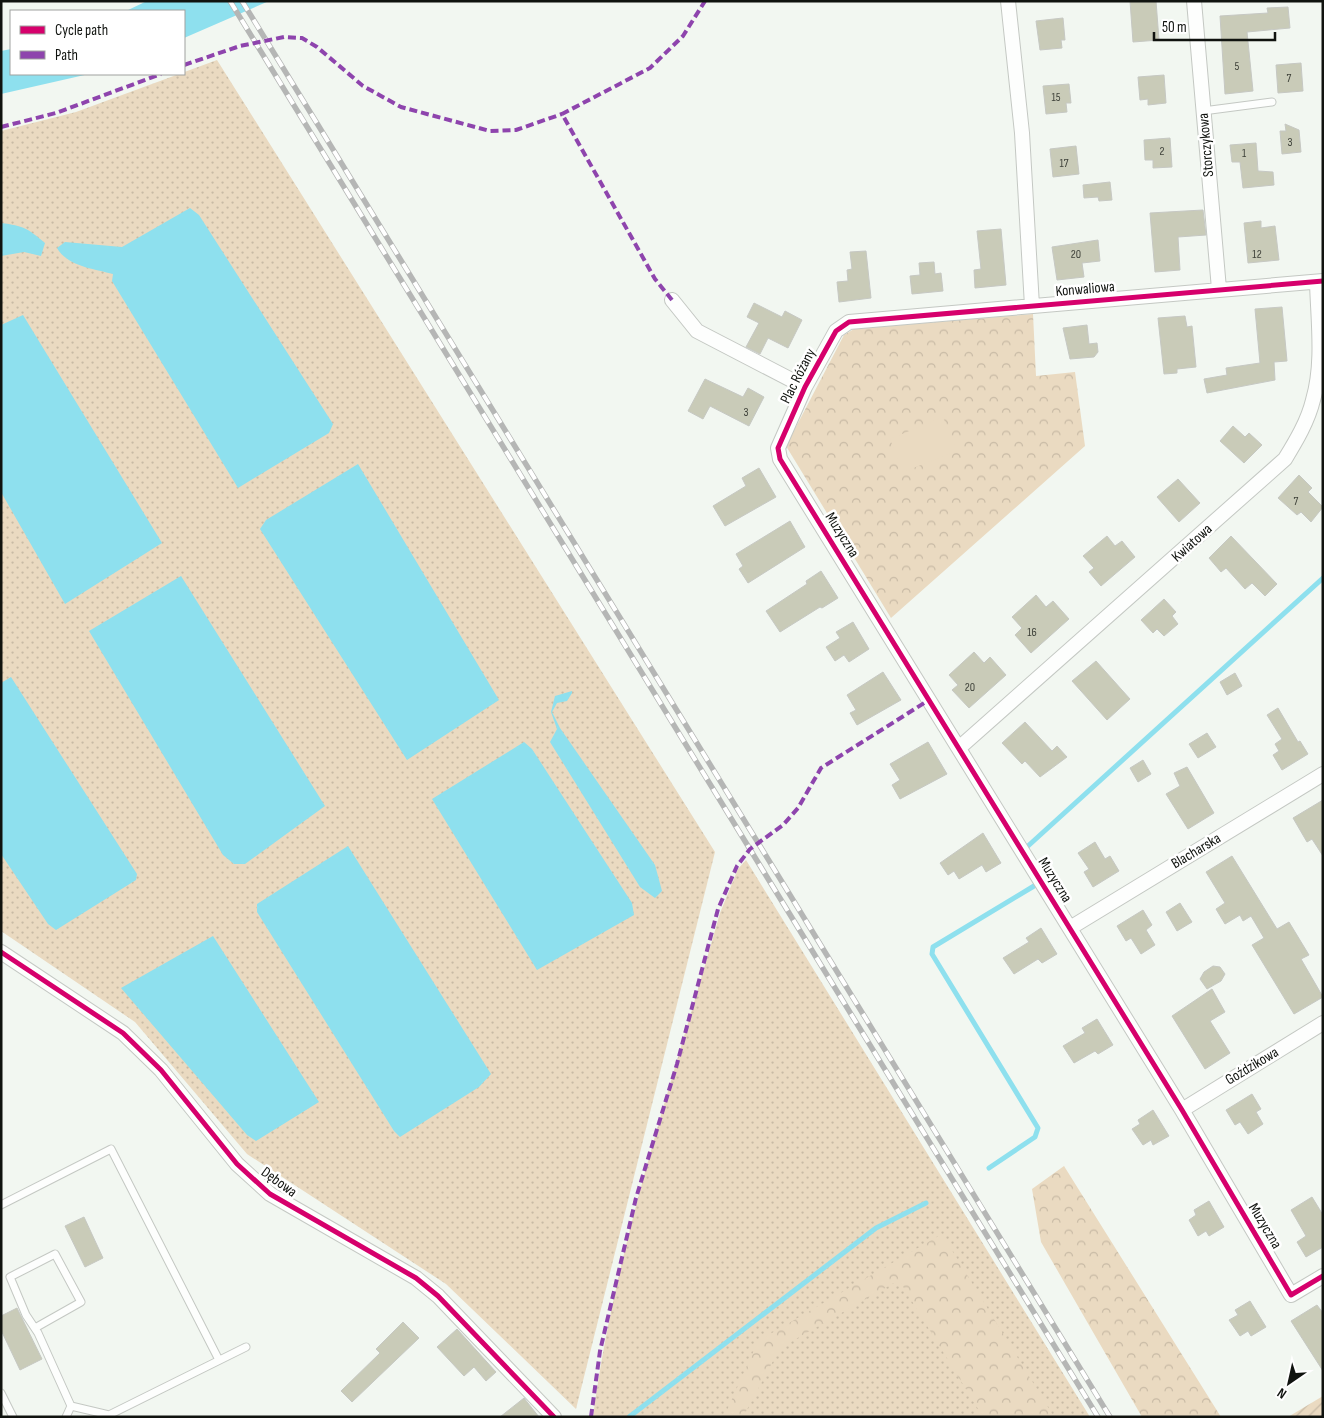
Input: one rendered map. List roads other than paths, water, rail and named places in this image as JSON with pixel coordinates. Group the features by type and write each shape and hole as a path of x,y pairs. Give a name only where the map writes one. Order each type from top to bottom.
{"street":[{"path":"1008,1 1022,133 1032,306"},
{"name":"Storczykowa","path":"1194,1 1218,289"},
{"name":"Konwaliowa","path":"849,322 1320,281"},
{"name":"Kwiatowa","path":"960,748 1285,459 1301,432 1314,400 1319,361 1320,281"},
{"path":"672,300 697,331 806,387"},
{"name":"Plac Różany","path":"778,448 806,387 836,330 849,322"},
{"name":"Muzyczna","path":"778,448 780,459 1182,1110 1291,1295 1323,1276"},
{"name":"Blacharska","path":"1070,928 1323,774"},
{"name":"Dębowa","path":"1,952 123,1033 160,1070 237,1164 270,1194 416,1278 438,1296 554,1417"},
{"name":"Goździkowa","path":"1182,1110 1323,1023"}],"lane":[{"path":"1203,111 1272,102"},
{"path":"1,1205 111,1149 218,1360"},
{"path":"35,1328 81,1302 55,1254 10,1276 26,1315 35,1328 71,1406 66,1417"},
{"path":"71,1406 106,1416 246,1347"},
{"path":"1,1394 13,1417"}],"water":[{"path":"147,1 269,1 185,38 185,10 128,10"},
{"path":"10,49 10,75 85,75 1,94 1,51"},
{"path":"190,208 199,215 333,424 329,433 238,488 112,281 113,274 74,263 61,254 57,248 65,242 122,247"},
{"path":"1,223 25,228 45,243 41,256 24,252 1,256"},
{"path":"23,315 162,543 65,604 1,492 1,325"},
{"path":"358,464 499,700 407,760 260,529 266,520"},
{"path":"181,576 325,806 245,864 234,864 223,855 89,631"},
{"path":"11,677 137,874 136,880 56,930 48,924 1,854 1,683"},
{"path":"572,691 567,701 557,703 552,712 560,728 655,865 662,891 655,898 640,887 550,742 557,729 551,712 555,696"},
{"path":"524,742 532,749 632,903 634,915 537,970 432,799"},
{"path":"348,846 491,1074 479,1087 400,1137 394,1131 257,912 257,904"},
{"path":"213,936 319,1102 256,1141 247,1135 121,988"}],"waterway":[{"path":"1028,846 1323,578"},
{"path":"989,1168 1035,1137 1038,1128 932,954 933,947 1034,886"},
{"path":"629,1417 876,1228 926,1203"}],"railway":[{"path":"230,1 1098,1417"},
{"path":"242,1 1110,1417"}]}
